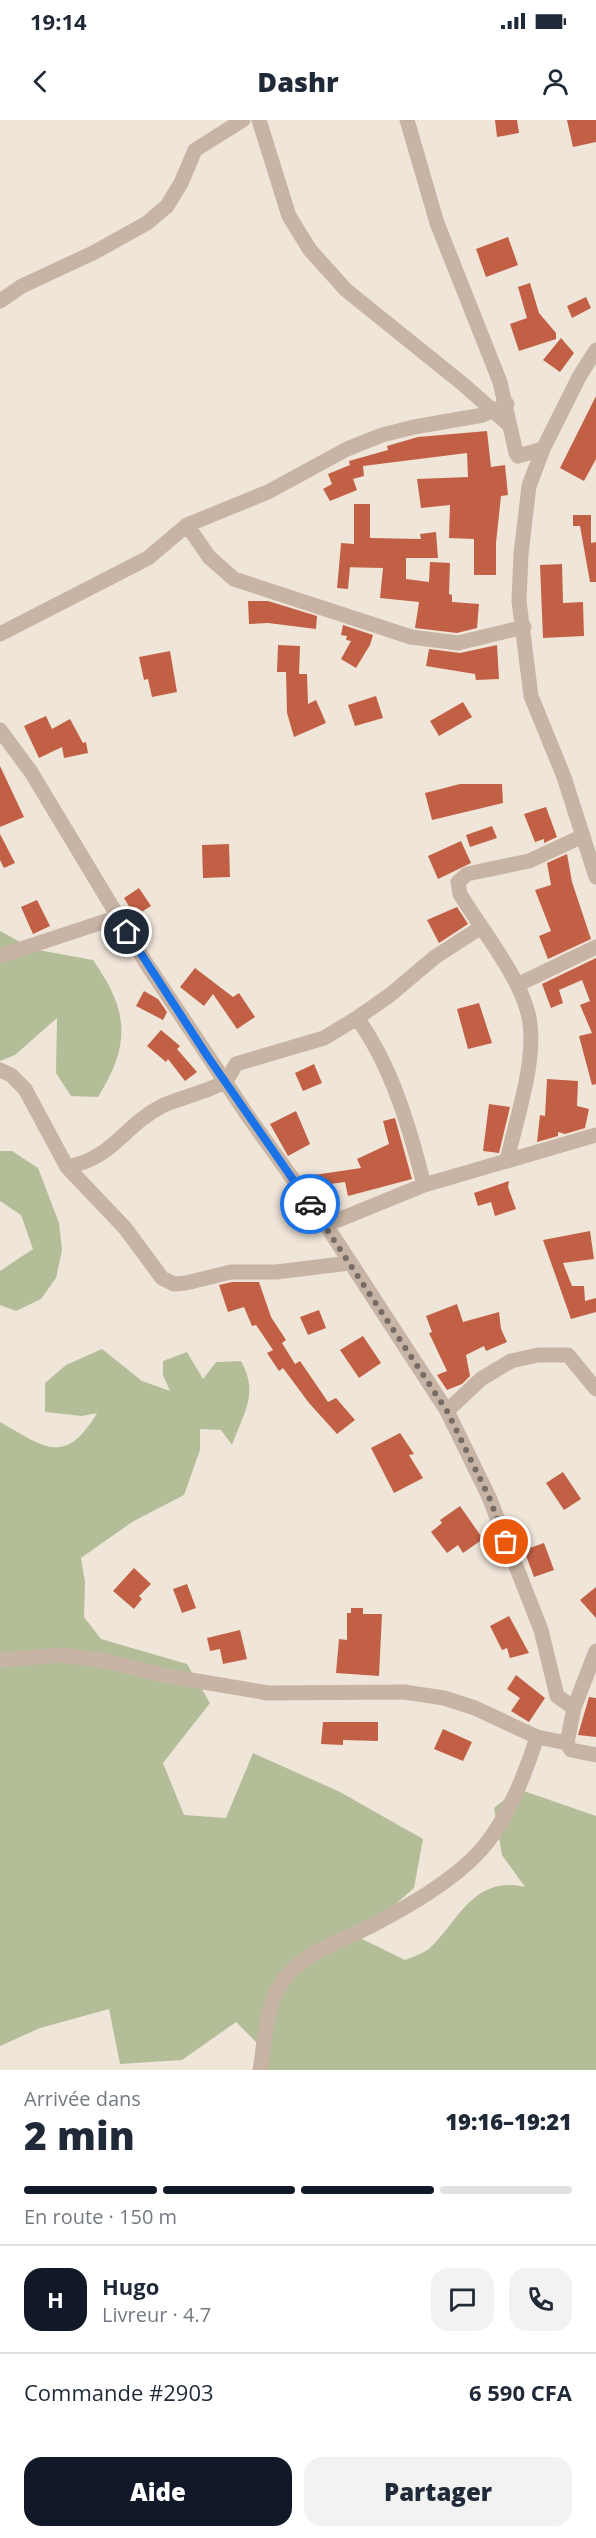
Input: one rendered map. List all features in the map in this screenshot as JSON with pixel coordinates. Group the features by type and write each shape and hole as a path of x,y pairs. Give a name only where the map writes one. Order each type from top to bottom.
{"street":[{"path":"0,301 22,286 93,253 147,223 167,206 181,183 195,150 243,120"},
{"path":"260,120 289,216 310,250 346,290 464,385 510,426"},
{"path":"407,120 437,222 478,323 507,404 518,456 543,449"},
{"path":"596,350 579,377 543,449 530,486 521,554 519,600 531,696 564,777 596,877"},
{"path":"0,634 148,558 187,525 268,492 339,453 382,435 493,411 507,404"},
{"path":"187,525 208,557 234,579 411,637 458,643 524,627"},
{"path":"0,730 31,772 118,917 225,1082 326,1225 447,1411 489,1497 541,1630 556,1696 574,1708"},
{"path":"507,1161 530,1057 528,1015 517,985 460,894 458,882 461,877 528,861 583,836"},
{"path":"0,956 118,917"},
{"path":"67,1167 87,1163 106,1152 140,1120 162,1106 225,1082 236,1064 324,1038 390,995 435,957 480,928"},
{"path":"517,985 596,947"},
{"path":"357,1018 368,1033 402,1108 424,1185"},
{"path":"0,1070 11,1075 25,1089 53,1146 67,1167 125,1228 162,1278 174,1284 231,1272 276,1272 350,1263"},
{"path":"326,1225 424,1185 596,1135"},
{"path":"447,1411 480,1379 524,1357 568,1355 596,1389"},
{"path":"596,1651 574,1708 567,1743 571,1750 596,1755"},
{"path":"0,1660 61,1655 106,1661 167,1677 268,1693 404,1692 444,1698 475,1708 537,1737 567,1743"},
{"path":"260,2070 271,2008 276,1992 284,1979 298,1964 385,1918 445,1881 481,1850 525,1776 537,1737"}],"green space":[{"path":"0,931 33,949 93,960 105,978 114,995 121,1028 116,1060 98,1097 71,1096 56,1073 57,1018 15,1055 0,1061"},
{"path":"0,1151 12,1151 38,1168 59,1223 62,1250 56,1278 41,1299 16,1311 0,1305 0,1271 33,1249 21,1215 0,1201"},
{"path":"102,1349 142,1381 170,1391 163,1375 163,1361 187,1352 203,1379 216,1362 241,1361 249,1383 248,1403 232,1445 221,1430 200,1429 200,1450 184,1495 132,1522 81,1558 85,1582 84,1617 101,1639 187,1664 210,1703 163,1763 184,1815 226,1818 253,1753 340,1792 423,1839 414,1888 358,1937 405,1960 430,1948 459,1913 480,1894 507,1885 525,1887 502,1855 494,1808 518,1789 596,1816 596,2070 263,2070 263,2049 236,2022 182,2060 120,2064 109,2009 40,2028 0,2046 0,1422 29,1439 53,1447 64,1446 75,1441 97,1413 82,1416 45,1412 45,1383 66,1365"}],"building":[{"path":"495,120 517,120 519,133 497,137"},
{"path":"567,120 596,120 596,142 573,147"},
{"path":"508,237 518,265 486,277 476,249"},
{"path":"530,283 539,313 556,333 556,339 519,351 510,324 527,318 518,287"},
{"path":"586,297 591,308 572,318 567,306"},
{"path":"561,338 574,353 560,372 543,360"},
{"path":"596,396 596,459 584,481 560,468"},
{"path":"487,431 491,467 505,465 508,495 501,496 496,543 496,575 474,575 474,539 449,538 450,505 421,508 417,479 468,477 467,453 363,466 364,476 353,479 357,490 330,501 323,489 332,484 328,474 350,465 349,461 388,450 387,446 418,437"},
{"path":"354,504 370,504 370,538 421,539 420,534 436,532 438,558 406,558 406,579 429,582 430,562 450,563 449,594 452,595 452,602 479,604 477,628 457,633 415,628 419,602 380,598 383,568 339,567 341,543 354,544"},
{"path":"573,515 591,515 591,543 596,542 596,582 590,582 580,526 573,526"},
{"path":"562,564 563,603 583,602 584,636 543,638 540,565"},
{"path":"339,567 350,567 348,589 337,588"},
{"path":"248,601 268,601 317,616 316,629 268,623 249,624"},
{"path":"343,625 373,635 370,645 356,668 341,659 351,641 346,640 347,636 341,635"},
{"path":"278,645 300,646 299,674 307,674 308,704 316,700 326,723 294,737 287,713 286,672 277,672"},
{"path":"497,645 499,679 476,680 475,674 426,666 429,649 460,653"},
{"path":"170,651 177,692 152,697 148,679 144,680 139,657"},
{"path":"376,696 383,718 355,726 348,705"},
{"path":"463,702 472,717 439,736 430,721"},
{"path":"46,716 52,729 70,719 83,743 86,742 88,753 64,758 62,747 39,758 24,726"},
{"path":"0,766 24,817 0,827"},
{"path":"460,784 502,784 503,803 432,820 425,793"},
{"path":"546,807 557,837 544,843 544,839 535,842 524,814"},
{"path":"492,826 497,838 470,847 466,835"},
{"path":"0,834 15,863 4,868 0,860"},
{"path":"461,841 471,863 438,879 428,856"},
{"path":"229,844 230,877 203,878 202,845"},
{"path":"567,854 572,882 591,939 548,959 539,936 551,931 535,890 551,885 547,863"},
{"path":"139,888 151,906 135,916 124,898"},
{"path":"37,900 50,926 33,934 21,907"},
{"path":"457,907 468,924 439,943 427,920"},
{"path":"596,958 596,1084 592,1085 579,1036 592,1033 580,1005 590,1001 582,980 559,990 563,1003 551,1008 542,984"},
{"path":"195,968 233,997 239,993 255,1017 237,1029 213,994 204,1006 180,987"},
{"path":"144,991 158,999 167,1012 163,1020 136,1006"},
{"path":"479,1003 492,1043 468,1049 457,1009"},
{"path":"161,1030 180,1046 177,1049 197,1072 185,1081 168,1059 166,1062 147,1046"},
{"path":"314,1064 322,1083 303,1091 295,1073"},
{"path":"547,1079 578,1081 577,1106 589,1109 585,1128 565,1134 558,1132 558,1136 537,1142 540,1115 545,1116"},
{"path":"489,1104 510,1107 499,1153 483,1151"},
{"path":"296,1111 310,1144 288,1156 270,1124"},
{"path":"395,1118 412,1179 348,1196 345,1182 316,1186 314,1175 361,1168 357,1159 389,1144 383,1121"},
{"path":"509,1181 508,1187 516,1209 495,1216 491,1202 478,1206 474,1193"},
{"path":"590,1231 594,1259 563,1263 572,1286 584,1286 585,1301 596,1298 596,1312 571,1319 543,1240"},
{"path":"232,1282 259,1282 271,1317 286,1340 282,1343 295,1364 300,1361 328,1402 336,1398 355,1420 337,1434 309,1403 283,1368 279,1371 267,1353 273,1350 256,1325 252,1326 244,1307 228,1312 219,1285"},
{"path":"457,1304 463,1322 499,1312 501,1329 507,1342 486,1351 484,1346 466,1355 470,1376 462,1384 447,1390 437,1375 447,1371 429,1333 432,1332 426,1316"},
{"path":"319,1310 326,1328 308,1335 300,1317"},
{"path":"363,1336 381,1363 359,1378 340,1350"},
{"path":"400,1433 414,1454 409,1455 423,1478 394,1493 371,1448"},
{"path":"563,1472 581,1499 564,1510 546,1483"},
{"path":"460,1506 483,1539 463,1553 458,1545 447,1553 431,1532 442,1523 440,1520"},
{"path":"544,1543 554,1570 534,1577 524,1550"},
{"path":"134,1568 151,1584 139,1596 142,1599 134,1609 113,1591"},
{"path":"187,1584 196,1608 182,1613 173,1589"},
{"path":"596,1587 596,1618 580,1600"},
{"path":"351,1608 363,1608 363,1614 382,1614 379,1676 336,1673 339,1639 347,1640 347,1613 351,1613"},
{"path":"509,1616 529,1653 510,1658 507,1648 502,1650 490,1626"},
{"path":"240,1630 247,1659 223,1664 220,1649 210,1651 207,1638"},
{"path":"516,1675 545,1698 529,1722 511,1711 520,1698 507,1689"},
{"path":"589,1697 596,1698 596,1737 578,1735"},
{"path":"323,1722 378,1722 378,1741 343,1740 343,1745 321,1744"},
{"path":"443,1729 472,1742 463,1761 434,1749"}],"way so far":[{"path":"310,1204 447,1411 489,1497 506,1542"}],"route":[{"path":"127,932 208,1057 310,1204"}]}
